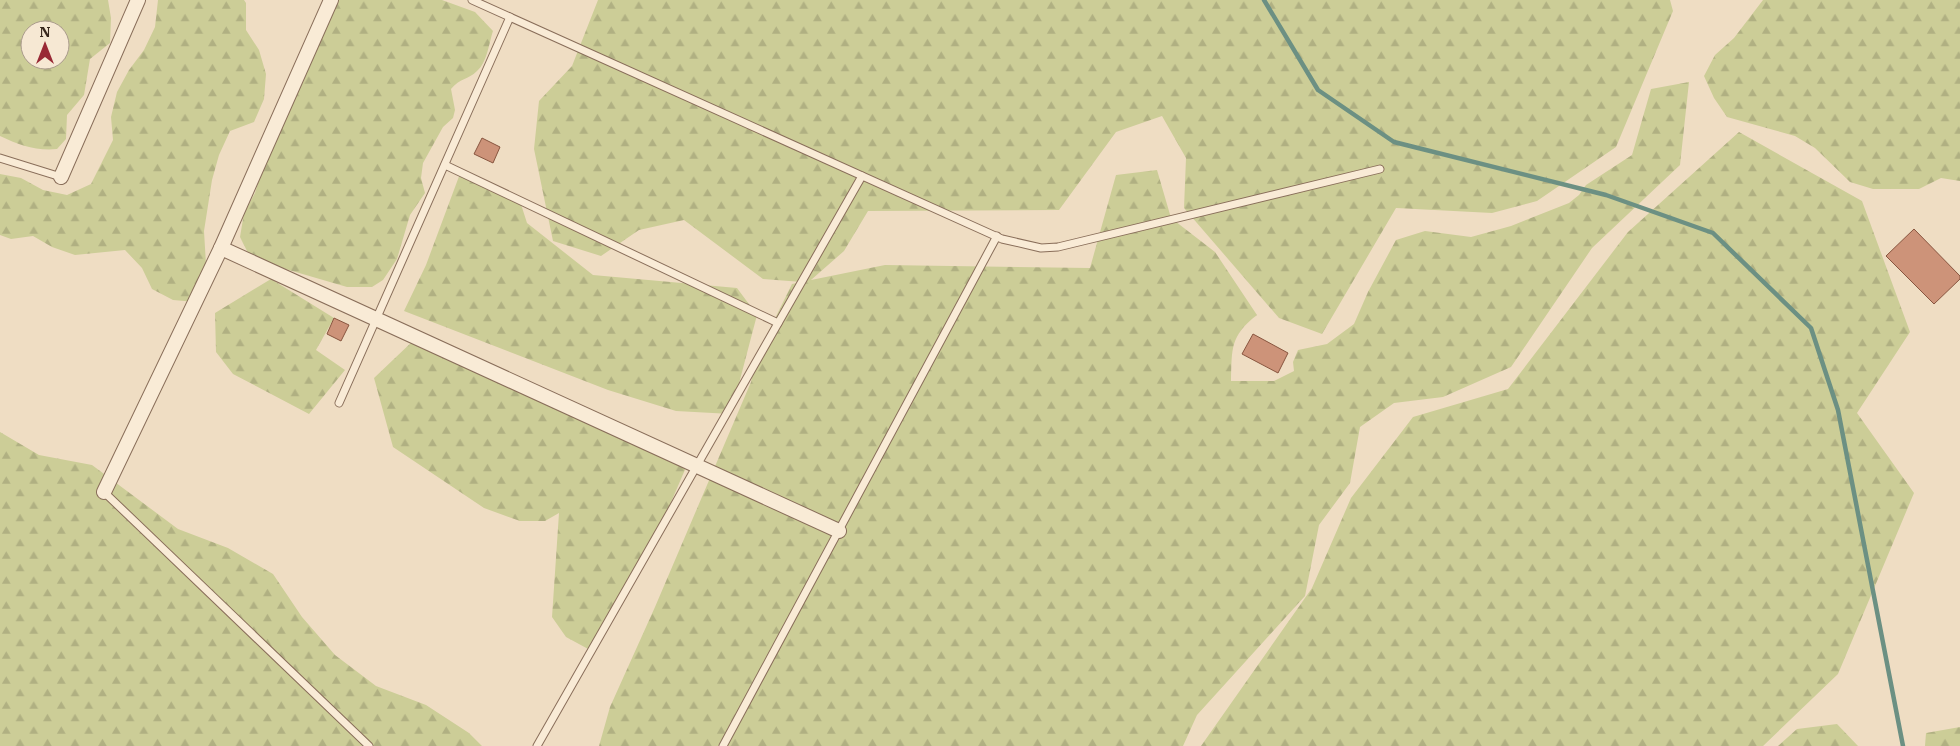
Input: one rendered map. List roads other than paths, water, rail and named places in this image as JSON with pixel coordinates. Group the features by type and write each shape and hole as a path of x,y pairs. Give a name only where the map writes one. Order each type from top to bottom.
{"street":[{"path":"61,177 138,0"},
{"path":"104,492 221,248 331,0"},
{"path":"221,248 839,531"}],"lane":[{"path":"472,0 997,236 1041,248 1058,247 1380,169"},
{"path":"339,402 510,18"},
{"path":"0,158 61,177"},
{"path":"445,165 778,323"},
{"path":"537,746 862,176"},
{"path":"724,746 997,236"},
{"path":"104,492 369,746"}],"waterway":[{"path":"1264,0 1318,90 1394,142 1606,195 1713,233 1811,328 1838,410 1903,746"}]}
